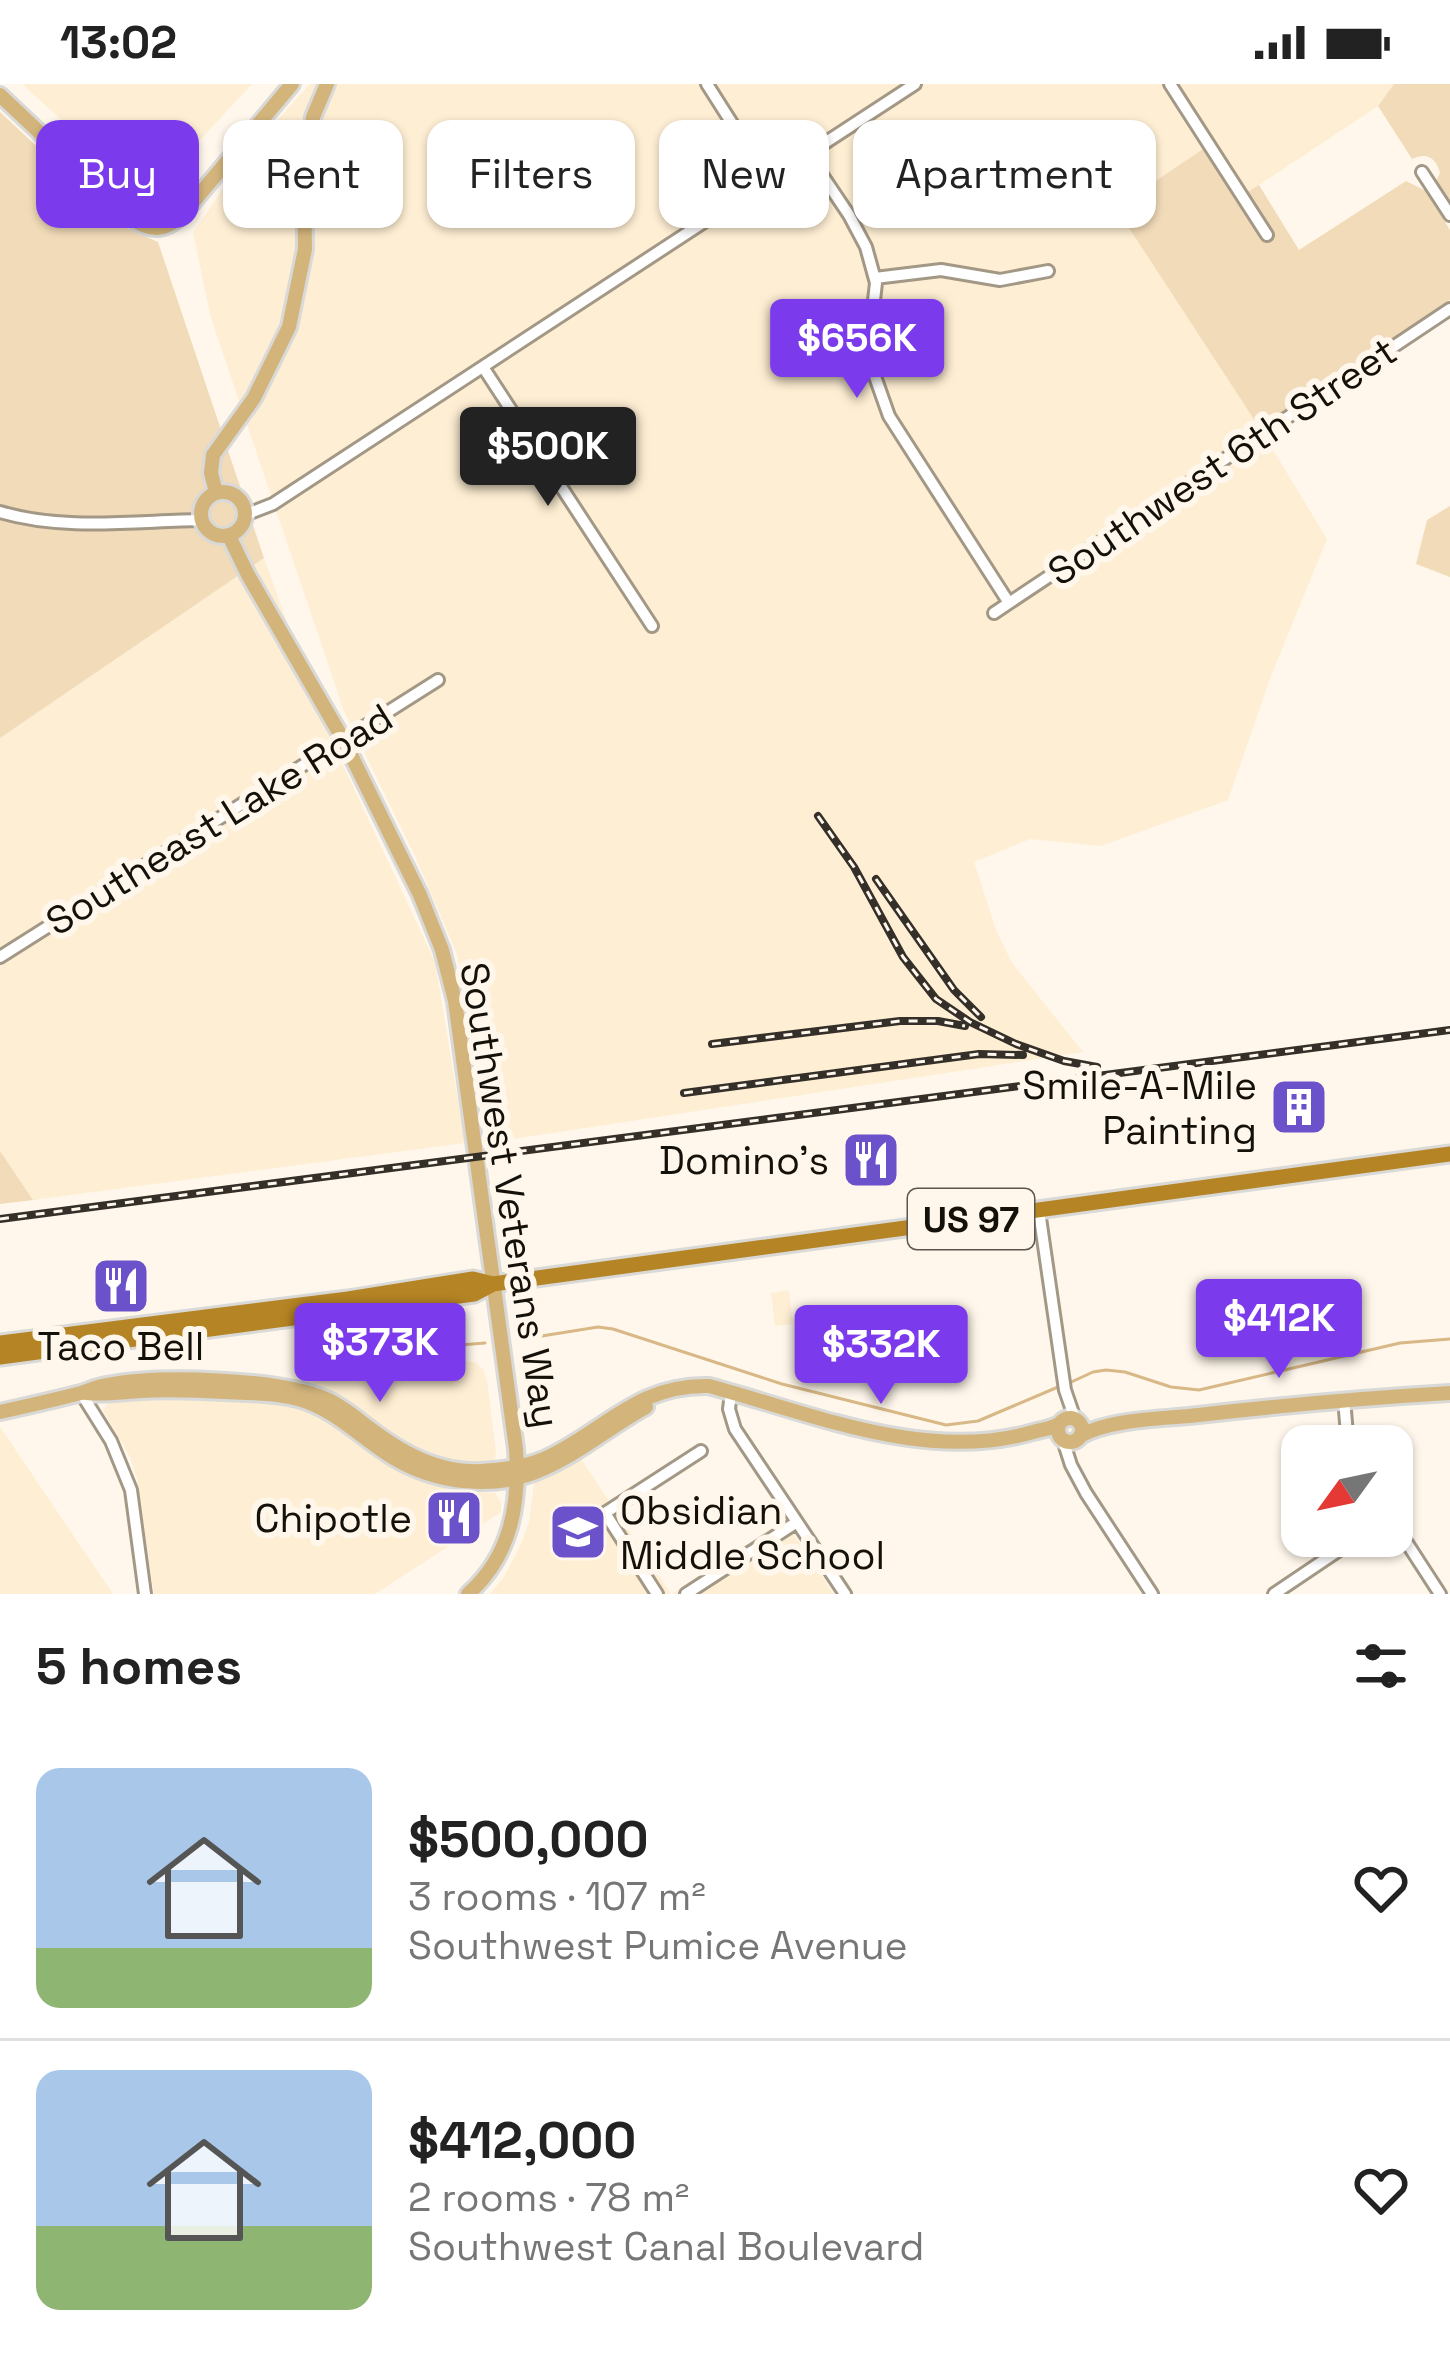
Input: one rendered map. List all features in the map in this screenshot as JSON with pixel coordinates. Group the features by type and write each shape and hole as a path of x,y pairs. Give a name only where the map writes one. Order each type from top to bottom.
{"highway":[{"name":"US 97","path":"0,1342 473,1280 493,1284 1450,1154"},
{"name":"US 97","path":"0,1357 454,1297 493,1284"},
{"path":"144,1338 158,1329 159,1322"}],"main road":[{"path":"0,95 128,216 152,230 164,228 184,213 292,84"},
{"path":"216,492 211,473 214,454 254,398 289,327 305,249 304,176 313,117 327,84"},
{"path":"223,491 236,496 245,514 241,528 229,536 215,535 200,513 205,500 223,491"},
{"name":"Southwest Veterans Way","path":"229,536 344,740 420,895 442,950 455,1001 517,1472 515,1509 504,1546 495,1565 468,1594"},
{"path":"0,1412 104,1385 154,1381 280,1385 334,1403 389,1443 437,1466 517,1472 623,1409 656,1393 692,1385 709,1385 910,1440 965,1442 1344,1399 1450,1393"}],"street":[{"path":"707,84 730,120"},
{"path":"829,140 915,84"},
{"path":"1170,84 1268,235"},
{"path":"1422,172 1450,215"},
{"path":"829,186 858,231 875,278 869,344 878,391 889,416 1009,603"},
{"path":"245,514 272,504 695,228"},
{"path":"875,278 941,271 1000,280 1048,271"},
{"name":"Southwest 6th Street","path":"994,613 1450,309"},
{"path":"483,367 652,626"},
{"path":"0,512 57,522 201,520"},
{"name":"Southeast Lake Road","path":"0,957 438,680"},
{"path":"1040,1211 1075,1469 1152,1594"},
{"path":"81,1393 111,1441 131,1490 145,1594"},
{"path":"731,1393 729,1408 735,1430 844,1594"},
{"path":"1344,1399 1346,1425"},
{"path":"657,1594 605,1513 701,1451"},
{"path":"686,1594 797,1522"},
{"path":"1413,1552 1440,1594"},
{"path":"1274,1594 1329,1557"}],"shaded area":[{"path":"22,84 252,84 199,141 199,120 62,120"},
{"path":"310,84 1394,84 1378,106 1238,199 1261,430 1327,539 1271,676 1228,800 1101,846 1030,839 974,862 1012,963 1083,1052 487,1143 457,954 344,711 211,318 193,233 223,189 223,228 403,228 403,120 278,120"},
{"path":"1394,84 1450,84 1450,201 1436,181 1440,173 1436,164 1426,156 1412,159 1378,106"},
{"path":"0,112 36,146 36,228 126,228 158,242 264,558 0,738"},
{"path":"1206,147 1238,198 1259,185 1299,250 1406,181 1426,191 1450,230 1450,300 1261,430 1129,228 1156,228 1156,181"},
{"path":"1450,506 1450,577 1416,564 1427,520"},
{"path":"264,558 321,718 435,962 465,1143 33,1200 0,1151 0,738"},
{"path":"0,1151 33,1200 0,1204"},
{"path":"789,1290 793,1324 775,1326 771,1293"},
{"path":"461,1360 476,1363 487,1381 496,1453 487,1465 466,1465 424,1454 334,1395 307,1383"},
{"path":"172,1397 298,1405 322,1415 408,1477 454,1491 495,1493 501,1512 375,1594 154,1594 137,1478 103,1410 108,1403"},
{"path":"0,1427 113,1594 0,1594"},
{"name":"Obsidian Middle School","path":"579,1456 671,1594 490,1594 522,1542 534,1484"},
{"name":"Obsidian Middle School","path":"784,1520 834,1594 672,1594"}],"waterway":[{"path":"523,1339 598,1327 613,1329 782,1384 946,1425 978,1421 1058,1387"},
{"path":"1067,1384 1106,1370 1199,1390 1400,1343 1450,1339"},
{"path":"314,1357 485,1343"}],"railway":[{"path":"818,816 854,867 903,957 936,999 1016,1044 1097,1067"},
{"path":"876,879 954,990 981,1017"},
{"path":"712,1044 900,1021 965,1026"},
{"path":"0,1219 1450,1030"},
{"path":"684,1093 979,1054 1023,1055"}],"place":[{"name":"Smile-A-Mile Painting","path":"1299,1107"},
{"name":"Domino's","path":"871,1160"},
{"name":"Taco Bell","path":"121,1286"},
{"name":"Chipotle","path":"454,1518"},
{"name":"Obsidian Middle School","path":"578,1532"}]}
